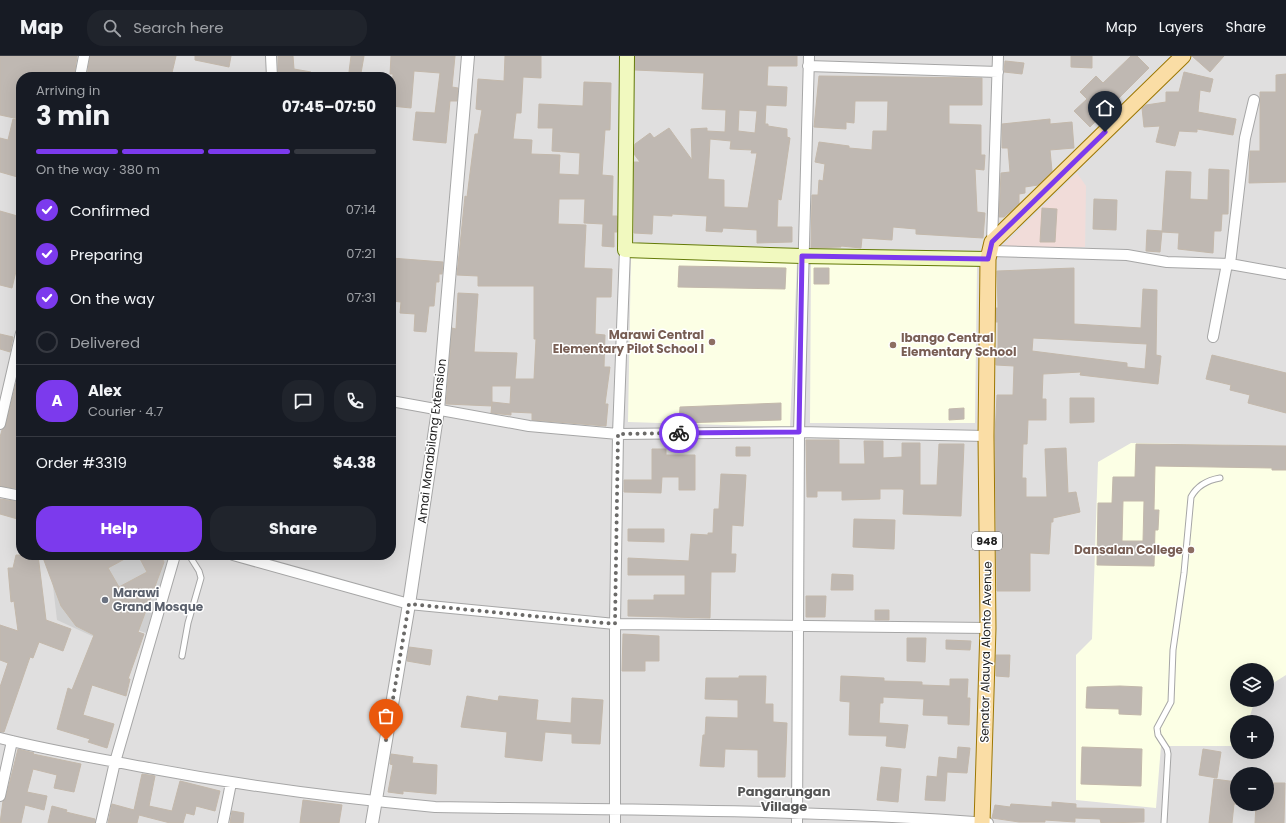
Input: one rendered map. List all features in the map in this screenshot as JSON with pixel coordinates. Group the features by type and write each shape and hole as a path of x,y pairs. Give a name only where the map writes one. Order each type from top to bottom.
{"main road":[{"path":"627,56 626,250 802,256 990,251 1184,56"},
{"name":"Senator Alauya Alonto Avenue","path":"982,823 988,628 986,436 990,251"}],"street":[{"path":"81,72 84,56"},
{"path":"271,56 272,72"},
{"name":"Amai Manabilang Extension","path":"372,823 409,604 438,410 468,56"},
{"path":"998,56 990,251 1127,255 1167,262 1228,264 1286,274"},
{"path":"797,818 799,432 802,256 808,61 998,72"},
{"path":"1214,337 1228,264 1245,138 1254,100"},
{"path":"616,823 615,624 618,434 626,250"},
{"path":"0,424 16,355"},
{"path":"396,402 529,426 618,434 799,432 986,436"},
{"path":"0,492 16,495"},
{"path":"101,823 115,762 174,560"},
{"path":"251,560 409,604 615,624 988,628"},
{"path":"0,738 115,762 231,783 435,807 617,810 797,818 913,818 988,823"},
{"path":"0,796 12,741"},
{"path":"223,823 231,783"}],"lane":[{"path":"1164,823 1168,754 1167,749 1158,735 1157,728 1168,709 1172,696 1172,650 1184,573 1192,497 1194,492 1203,484 1212,479 1220,478"},
{"path":"182,656 188,623 201,578 199,571 192,560"}],"shaded area":[{"path":"0,56 1286,56 1286,823 0,823"},
{"path":"1077,173 1086,186 1085,247 1002,247"},
{"name":"Marawi Central Elementary Pilot School I","path":"631,256 797,262 790,427 628,422"},
{"name":"Ibango Central Elementary School","path":"811,262 977,267 975,423 810,423"},
{"name":"Dansalan College","path":"1131,443 1286,446 1286,675 1274,683 1274,663 1230,663 1230,707 1253,707 1250,715 1230,715 1230,746 1161,746 1156,808 1076,800 1076,655 1092,639 1098,462"},
{"name":"Marawi Grand Mosque","path":"168,560 146,633 129,627 106,637 92,636 57,620 50,561"}],"building":[{"path":"0,56 77,56 75,72 16,72 16,118 0,115"},
{"path":"90,56 176,56 172,72 88,72"},
{"path":"195,56 231,56 229,67 195,60"},
{"path":"278,56 293,56 294,69 311,72 278,72"},
{"path":"351,56 364,56 361,72 349,72"},
{"path":"391,56 455,56 452,87 458,88 457,101 450,101 446,143 413,140 416,112 435,113 440,73 414,71 411,108 396,106 396,72 390,72"},
{"path":"505,56 541,56 541,78 523,77 521,113 516,113 513,139 532,140 531,154 560,155 559,174 579,175 580,153 552,151 553,128 538,128 539,104 583,106 584,82 611,83 610,130 605,130 602,175 613,176 612,216 617,216 617,232 614,232 614,247 602,246 603,224 584,223 585,199 559,199 558,224 586,225 584,268 612,269 611,297 596,297 595,334 605,335 604,367 610,367 605,404 608,404 606,426 532,420 532,413 511,412 511,415 491,413 492,406 446,404 452,328 456,329 458,293 478,294 474,352 517,353 515,379 534,379 536,339 534,339 534,286 478,286 478,276 457,275 465,196 467,197 475,134 478,134 482,110 476,109 478,79 504,81","holes":["492,386 511,386 510,404 492,402"]},
{"path":"635,56 797,56 797,66 768,66 767,86 787,87 786,106 766,105 765,124 768,124 768,126 787,129 787,137 790,138 781,200 778,199 777,227 792,227 792,242 757,243 757,230 723,228 722,232 706,231 707,216 672,214 672,216 653,215 652,234 634,233 634,162 640,162 634,154 635,144 650,133 654,138 669,128 692,160 691,129 707,128 707,131 725,132 726,110 702,109 704,73 635,70","holes":["739,110 757,111 755,133 738,131","710,139 731,141 730,149 752,150 751,153 757,153 748,208 724,207 724,180 708,179"]},
{"path":"1071,56 1092,56 1092,68 1071,67"},
{"path":"1131,56 1137,56 1149,68 1090,127 1074,111 1087,99 1080,92 1096,76 1103,83"},
{"path":"1192,56 1224,56 1210,72"},
{"path":"1005,61 1024,63 1022,74 1004,72"},
{"path":"1184,72 1213,79 1210,92 1200,90 1198,112 1236,119 1233,135 1197,129 1197,132 1179,131 1175,146 1156,142 1160,126 1144,127 1142,108 1146,105 1166,102 1166,92 1179,92"},
{"path":"1286,74 1286,182 1249,183 1250,151 1260,151 1260,92 1276,92 1276,75"},
{"path":"819,76 982,78 982,105 949,105 949,124 981,125 981,155 985,155 984,170 975,169 977,212 985,213 983,238 916,234 916,229 893,227 892,240 862,238 861,248 841,246 811,248 812,195 818,195 819,180 823,181 825,164 815,162 819,142 849,146 849,148 872,150 873,131 887,131 888,101 855,101 854,123 846,122 846,129 814,127"},
{"path":"13,119 16,120 16,177 0,172 0,138 8,140"},
{"path":"1050,119 1050,124 1072,122 1074,148 1050,150 1052,171 1038,185 1025,187 1025,193 1019,194 1019,204 1004,217 999,217 1001,173 1010,172 1008,148 1002,148 1002,124"},
{"path":"1209,169 1229,170 1228,214 1222,214 1221,231 1214,231 1213,253 1178,249 1179,233 1162,232 1166,171 1191,172 1190,199 1208,200"},
{"path":"1094,199 1117,200 1116,230 1093,229"},
{"path":"1042,208 1057,209 1055,242 1040,242"},
{"path":"0,211 16,216 16,271 12,288 0,285"},
{"path":"1147,230 1162,231 1160,252 1146,251"},
{"path":"396,258 443,262 442,274 439,274 439,282 436,282 434,306 429,306 426,332 414,331 415,314 400,313 401,302 396,302"},
{"path":"679,266 786,268 785,289 678,287"},
{"path":"814,268 829,268 829,284 814,284"},
{"path":"1074,268 1074,324 1141,328 1143,289 1157,290 1156,355 1161,356 1158,384 1080,375 1081,372 1043,374 1042,399 1046,399 1046,420 1028,420 1027,444 1023,444 1022,478 1026,478 1026,497 1047,497 1045,449 1066,448 1068,493 1076,492 1080,512 1053,518 1053,522 1051,522 1049,554 1030,553 1030,591 997,591 995,436 997,395 1013,395 1014,366 996,365 996,352 998,352 998,322 996,322 996,308 998,308 997,271","holes":["1033,338 1147,344 1145,369 1127,367 1127,363 1032,351"]},
{"path":"0,334 13,337 10,352 0,349"},
{"path":"1212,355 1286,373 1286,413 1248,403 1250,395 1230,390 1231,385 1206,379"},
{"path":"16,383 16,488 0,486 0,437 2,430 6,425"},
{"path":"1070,398 1094,398 1094,422 1070,423"},
{"path":"781,403 781,420 679,423 680,407"},
{"path":"964,408 964,419 949,420 949,409"},
{"path":"806,440 839,440 839,464 865,464 864,441 883,441 883,458 902,457 902,443 920,443 920,485 937,485 939,444 964,444 961,516 903,514 904,490 902,489 880,489 880,499 842,500 842,491 817,491 817,497 807,497"},
{"path":"1136,444 1286,446 1286,470 1272,470 1272,468 1155,466 1154,510 1159,510 1158,530 1155,530 1154,566 1097,565 1098,503 1112,503 1113,477 1135,477","holes":["1123,501 1144,501 1143,541 1122,541"]},
{"path":"736,447 750,447 750,456 736,456"},
{"path":"652,449 666,449 666,455 695,455 695,490 679,490 679,477 662,477 661,493 624,492 624,480 652,480"},
{"path":"721,474 746,475 743,526 732,525 731,554 736,554 735,572 711,572 710,618 628,616 628,600 654,600 654,595 685,595 685,575 628,575 628,558 689,561 691,534 708,535 708,533 713,533 714,509 719,509"},
{"path":"0,499 16,501 16,519 0,514"},
{"path":"854,519 895,520 894,549 853,547"},
{"path":"628,529 664,529 664,542 628,541"},
{"path":"16,555 16,560 39,560 46,620 71,629 63,651 39,642 33,658 30,657 4,732 0,732 0,687 8,663 0,660 0,625 18,631 14,601 11,602 8,568 13,568"},
{"path":"44,560 123,560 108,568 119,587 147,572 141,560 163,560 164,562 138,632 144,634 128,679 130,679 126,696 92,685 83,715 114,724 107,748 88,742 90,739 57,729 68,688 72,690 94,635 76,626 61,606"},
{"path":"832,574 853,575 853,590 831,590"},
{"path":"806,596 826,596 825,617 806,617"},
{"path":"875,610 889,610 889,620 875,620"},
{"path":"623,634 659,636 659,661 645,661 645,671 622,671"},
{"path":"907,638 926,638 925,662 907,661"},
{"path":"946,640 971,641 970,650 946,649"},
{"path":"409,647 432,650 430,665 407,661"},
{"path":"996,655 1010,655 1009,677 996,676"},
{"path":"739,676 766,676 765,704 773,704 773,722 787,723 785,777 758,777 758,750 725,749 724,767 700,766 706,717 738,718 738,700 705,699 706,678 739,678"},
{"path":"841,676 884,678 884,681 922,682 922,685 950,686 950,679 968,679 967,698 970,698 969,725 948,724 948,716 923,715 924,699 883,697 883,703 880,703 879,723 908,725 905,748 886,746 887,736 849,735 850,702 840,701"},
{"path":"1087,687 1142,687 1141,715 1119,714 1119,709 1086,708"},
{"path":"467,696 498,701 499,696 538,700 536,720 571,723 572,698 603,700 600,744 572,743 572,734 545,732 542,761 505,757 507,732 461,727"},
{"path":"958,747 970,748 967,773 947,772 945,801 925,800 927,776 937,777 939,757 957,759"},
{"path":"1082,747 1142,749 1141,786 1081,784"},
{"path":"18,749 34,753 33,754 81,764 74,792 54,788 57,775 33,769 27,792 47,796 44,810 25,805 21,823 0,823 3,801 6,797"},
{"path":"1203,749 1221,752 1217,778 1199,775"},
{"path":"391,754 413,757 412,763 437,765 436,794 403,791 403,794 388,792 393,765 390,764"},
{"path":"881,767 901,769 898,802 877,800"},
{"path":"142,774 155,776 149,806 172,811 180,781 220,791 215,811 196,806 194,815 186,813 183,823 170,823 139,815 137,823 108,823 112,804 134,810"},
{"path":"1214,779 1230,781 1230,811 1233,811 1232,823 1209,823"},
{"path":"1274,783 1285,783 1284,823 1255,823 1256,811 1274,811"},
{"path":"303,800 342,805 339,823 300,823"},
{"path":"1052,802 1076,804 1076,808 1144,809 1144,822 1101,823 1100,819 1075,818 1075,822 1045,820 1045,822 1019,822 992,818 995,805 1010,807 1011,804 1052,807"},
{"path":"52,806 67,810 66,812 95,819 95,823 48,823"},
{"path":"232,811 244,813 243,823 230,823"}],"way so far":[{"path":"386,740 409,604 615,624 618,434 679,433"}],"place":[{"name":"Marawi Central Elementary Pilot School I","path":"712,342"},
{"name":"Ibango Central Elementary School","path":"893,345"},
{"name":"Dansalan College","path":"1191,550"},
{"name":"Marawi Grand Mosque","path":"105,600"}],"district":[{"name":"Pangarungan Village","path":"784,798"}],"route":[{"path":"679,433 799,432 802,256 988,259 992,242 1105,132"}]}
